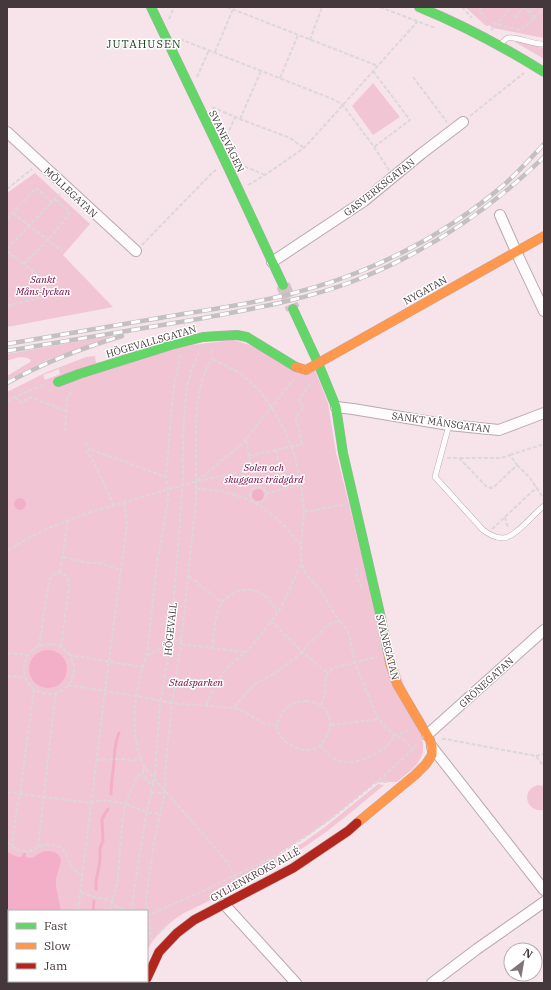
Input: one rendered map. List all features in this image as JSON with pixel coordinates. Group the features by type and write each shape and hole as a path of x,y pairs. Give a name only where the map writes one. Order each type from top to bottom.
{"street":[{"name":"SVANEVÄGEN","path":"151,7 283,285"},
{"path":"420,7 452,21 500,46 544,72"},
{"name":"GASVERKSGATAN","path":"272,262 364,201 393,176 463,122"},
{"name":"MÖLLEGATAN","path":"7,132 136,251"},
{"path":"500,215 544,311"},
{"name":"NYGATAN","path":"318,363 544,236"},
{"path":"293,309 318,363 306,370"},
{"name":"HÖGEVALLSGATAN","path":"58,382 171,345 203,337 237,335 247,337 298,368 306,370"},
{"name":"SVANEGATAN","path":"318,363 336,407 343,453 390,663 398,684 430,740 432,747 544,890"},
{"name":"SANKT MÅNSGATAN","path":"336,407 449,425 499,430 544,414"},
{"name":"GRÖNEGATAN","path":"427,735 544,630"},
{"name":"GYLLENKROKS ALLÉ","path":"148,976 159,952 177,933 194,920 294,868 348,831 426,764 432,755 432,747"},
{"path":"432,983 544,902"},
{"path":"224,904 296,983"}],"lane":[{"path":"500,46 508,38 544,44"},
{"path":"449,425 435,477 483,530 496,537 503,538 510,536 544,506"}],"path":[{"path":"227,7 378,66"},
{"path":"310,40 322,7"},
{"path":"380,7 435,28"},
{"path":"462,7 475,20"},
{"path":"482,7 479,11 486,18"},
{"path":"494,27 512,7"},
{"path":"514,18 524,7 534,18"},
{"path":"529,13 535,7"},
{"path":"493,22 521,30 544,8"},
{"path":"214,53 233,9"},
{"path":"238,190 265,175 304,148 417,22"},
{"path":"280,78 298,35"},
{"path":"177,38 335,100 343,105 393,176"},
{"path":"188,85 196,78 209,50"},
{"path":"240,119 261,71"},
{"path":"373,71 410,120 374,147"},
{"path":"463,122 527,71"},
{"path":"413,77 453,130"},
{"path":"209,106 290,138 304,148"},
{"path":"218,146 226,139 235,117"},
{"path":"136,251 211,174 219,168 235,162 265,175"},
{"path":"7,189 40,163"},
{"path":"7,219 36,188 52,202"},
{"path":"7,306 47,296 50,292 50,287 47,282 7,250 66,188"},
{"path":"24,264 48,240 68,216 69,211 55,199"},
{"path":"13,213 62,251"},
{"path":"147,910 146,898 154,843 164,792 172,703 182,638 196,501 197,406 202,380 212,359 210,343"},
{"name":"HÖGEVALL","path":"131,910 144,821 155,773 160,701 170,644 183,478 185,403 191,371 201,348"},
{"path":"180,354 173,394 166,477 168,500 157,563 146,655 136,696 136,743 145,768 164,792 225,859 234,875"},
{"path":"152,941 148,915 207,889 279,854 332,818 377,782 413,749 404,740 394,735 378,719 354,663 348,631 340,622 319,589 306,574 302,564 301,546 304,511 301,485 292,447 280,421 261,392 248,380 238,372 212,359"},
{"path":"197,481 246,439 295,378 306,370"},
{"path":"250,456 302,444 296,416 304,406 299,402 300,398 313,381"},
{"path":"8,400 36,388 58,382"},
{"path":"65,431 67,399 74,386"},
{"path":"14,397 21,403 30,397 66,411"},
{"path":"246,439 256,487"},
{"path":"85,443 90,449 166,477"},
{"path":"440,458 499,458 505,457 533,445 544,444"},
{"path":"90,449 87,452 93,460 114,506"},
{"path":"276,450 284,489"},
{"path":"510,455 537,487 544,499"},
{"path":"459,458 486,486 491,488 517,465"},
{"path":"7,551 51,527 91,512 197,481 252,469"},
{"path":"266,493 301,485"},
{"path":"255,503 260,503 266,498 265,491 256,487"},
{"path":"255,503 251,499 250,494 256,487"},
{"path":"488,533 537,487"},
{"path":"197,488 224,492 239,496 255,503 269,511 278,519 294,535 301,546"},
{"path":"78,910 127,524 124,503"},
{"path":"304,511 355,504"},
{"path":"505,517 510,536"},
{"path":"60,572 68,520"},
{"path":"63,557 89,563 100,563 121,570"},
{"path":"206,705 218,680 231,664 258,638 277,613 302,564"},
{"path":"39,646 48,582 54,573 60,572 65,574 68,578 69,585 61,648"},
{"path":"188,576 222,603"},
{"path":"212,648 219,608 222,603 238,591 252,590 259,592 268,598 277,613"},
{"path":"271,621 302,652 328,673"},
{"path":"234,708 255,684 284,668 327,626 333,622 340,622"},
{"path":"146,655 182,638"},
{"path":"181,644 245,652"},
{"path":"51,645 61,648 69,655 72,661 73,674 71,680 63,690 56,693 41,693 30,686 25,678 24,666 28,656 39,646 51,645"},
{"path":"7,653 28,656"},
{"path":"69,655 142,667"},
{"path":"321,704 324,697 326,676 333,668 381,656"},
{"path":"7,676 25,678"},
{"path":"68,685 172,703 234,708 244,711 266,724 277,725"},
{"path":"12,847 34,689"},
{"path":"38,847 56,693"},
{"path":"306,701 321,704 328,713 331,725 320,745 309,750 296,749 291,746 279,733 277,728 279,718 284,710 290,704 298,702 306,701"},
{"path":"331,725 378,719"},
{"path":"320,745 336,760 346,763 355,762 380,751 388,745 394,735 409,731 420,724"},
{"path":"441,739 466,742 536,756 544,754"},
{"path":"536,756 544,767"},
{"path":"97,760 116,758 133,761 140,757"},
{"path":"111,910 118,879 125,804 134,785 145,768"},
{"path":"142,771 145,778 153,784"},
{"path":"7,792 91,803 102,800 125,804 147,812 160,814"},
{"path":"151,793 164,792"},
{"path":"7,842 16,849 27,851 33,850 42,845 51,844 62,848 72,867 83,876"},
{"path":"81,893 112,901 124,910"}],"green space":[{"path":"465,7 544,7 544,38 493,28 489,25 487,26"},
{"path":"517,41 544,48 544,59 515,42"},
{"path":"373,83 400,117 373,135 352,106"},
{"name":"Sankt Måns-lyckan","path":"35,173 90,224 63,255 113,307 7,327 7,193"},
{"path":"110,336 45,361 7,380 7,376 31,360 22,357 7,361 7,354"},
{"name":"Stadsparken","path":"233,340 314,368 328,403 336,454 365,569 422,739 423,753 413,769 397,782 376,782 332,818 279,853 271,871 184,913 158,934 148,948 148,910 8,910 8,982 133,983 7,983 7,392 47,372 86,357 95,356 96,363 184,346","holes":["59,369 60,374 45,380 43,375"]},
{"path":"378,784 384,785 326,832 278,863 282,855 325,827"},
{"path":"538,785 544,786 544,810 538,810 529,805 527,796 529,791"}],"shaded area":[{"path":"256,489 260,489 264,495 260,501 256,501 252,497 252,493"},
{"path":"20,498 24,500 26,504 24,508 20,510 16,508 14,504 16,500"},
{"path":"44,650 52,650 62,655 66,662 66,676 62,683 52,688 44,688 34,683 32,680 29,673 29,665 34,655 37,653"},
{"path":"52,851 60,858 61,861 56,879 56,886 61,910 8,910 8,982 51,983 7,983 7,852 20,857 23,853 26,853 26,857 30,858 41,852"}],"waterway":[{"path":"111,794 115,748 119,733"},
{"path":"96,889 100,861 100,848 103,841 102,819 108,809"},
{"path":"93,910 94,901"}],"tunnel":[{"path":"283,285 293,309"}],"railway":[{"path":"7,344 249,303 293,293 335,281 376,265 416,245 453,223 506,183 544,144"},
{"path":"7,351 204,318 282,302 340,286 385,268 434,242 458,227 502,194 544,157"},
{"path":"7,383 63,356 122,336"}],"traffic: fast":[{"path":"151,7 283,285"},
{"path":"419,7 483,37 544,72"},
{"path":"293,309 336,407 343,453 388,652"},
{"path":"58,382 171,345 203,337 218,336 237,335 247,337 296,367"}],"traffic: slow":[{"path":"296,367 306,370 544,236"},
{"path":"357,823 415,775 426,764 432,755 430,740 397,684 388,652"}],"traffic: jam":[{"path":"148,976 159,952 177,933 194,920 293,868 348,831 357,823"}],"district":[{"name":"JUTAHUSEN","path":"144,44"}],"park label":[{"name":"Solen och skuggans trädgård","path":"264,472"}]}
